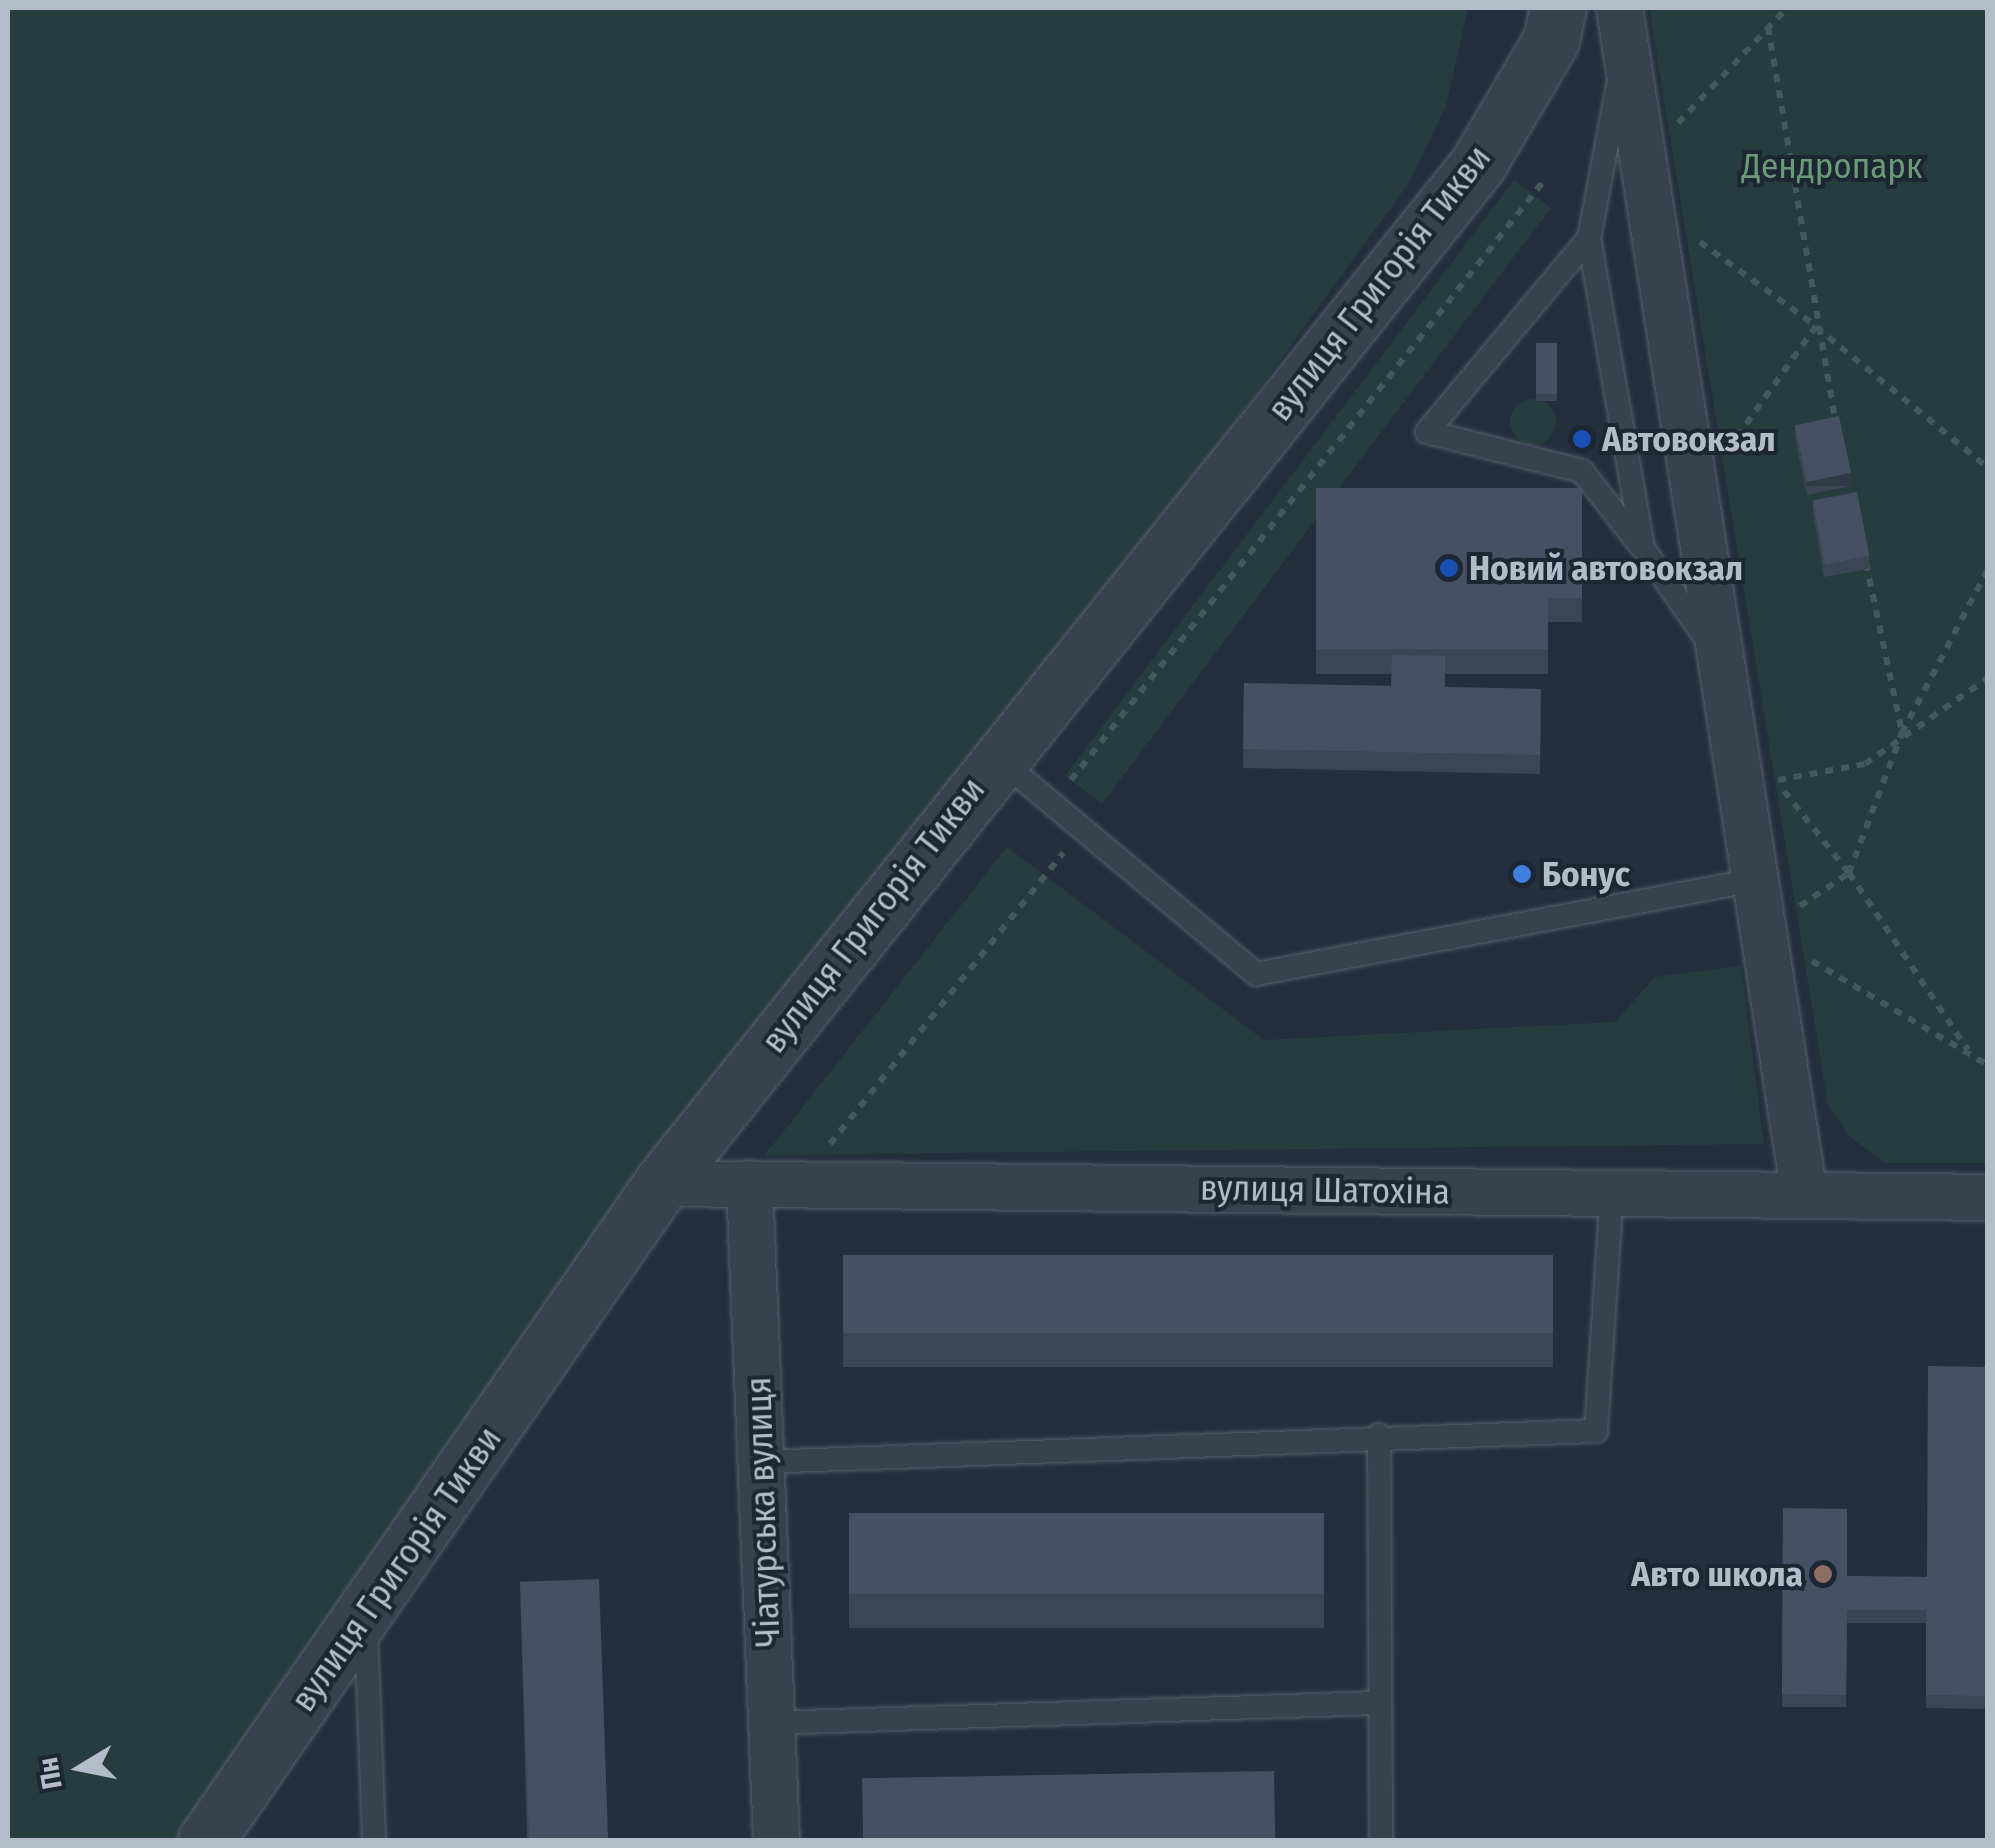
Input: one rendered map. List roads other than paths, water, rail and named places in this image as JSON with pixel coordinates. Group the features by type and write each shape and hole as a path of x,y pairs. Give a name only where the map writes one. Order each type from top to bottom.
{"street":[{"name":"вулиця Григорія Тикви","path":"206,1840 662,1182 998,758 1478,164 1551,40 1558,8"},
{"path":"1622,28 1721,660 1758,783 1755,880 1804,1195"},
{"name":"вулиця Шатохіна","path":"662,1182 1988,1197"},
{"name":"Чіатурська вулиця","path":"749,1183 776,1840"}],"lane":[{"path":"1622,28 1588,238 1643,548"},
{"path":"1588,238 1426,432 1582,471 1643,548 1721,660"},
{"path":"998,758 1054,800 1256,974 1755,880"},
{"path":"760,1462 1379,1435 1596,1432 1612,1193"},
{"path":"1379,1435 1376,1703 1381,1840"},
{"path":"366,1612 374,1840"},
{"path":"772,1723 1376,1703"}],"place":[{"name":"Автовокзал","path":"1582,439"},
{"name":"Новий автовокзал","path":"1449,568"},
{"name":"Бонус","path":"1522,874"},
{"name":"Авто школа","path":"1823,1574"}],"park label":[{"name":"Дендропарк","path":"1832,166"}]}
